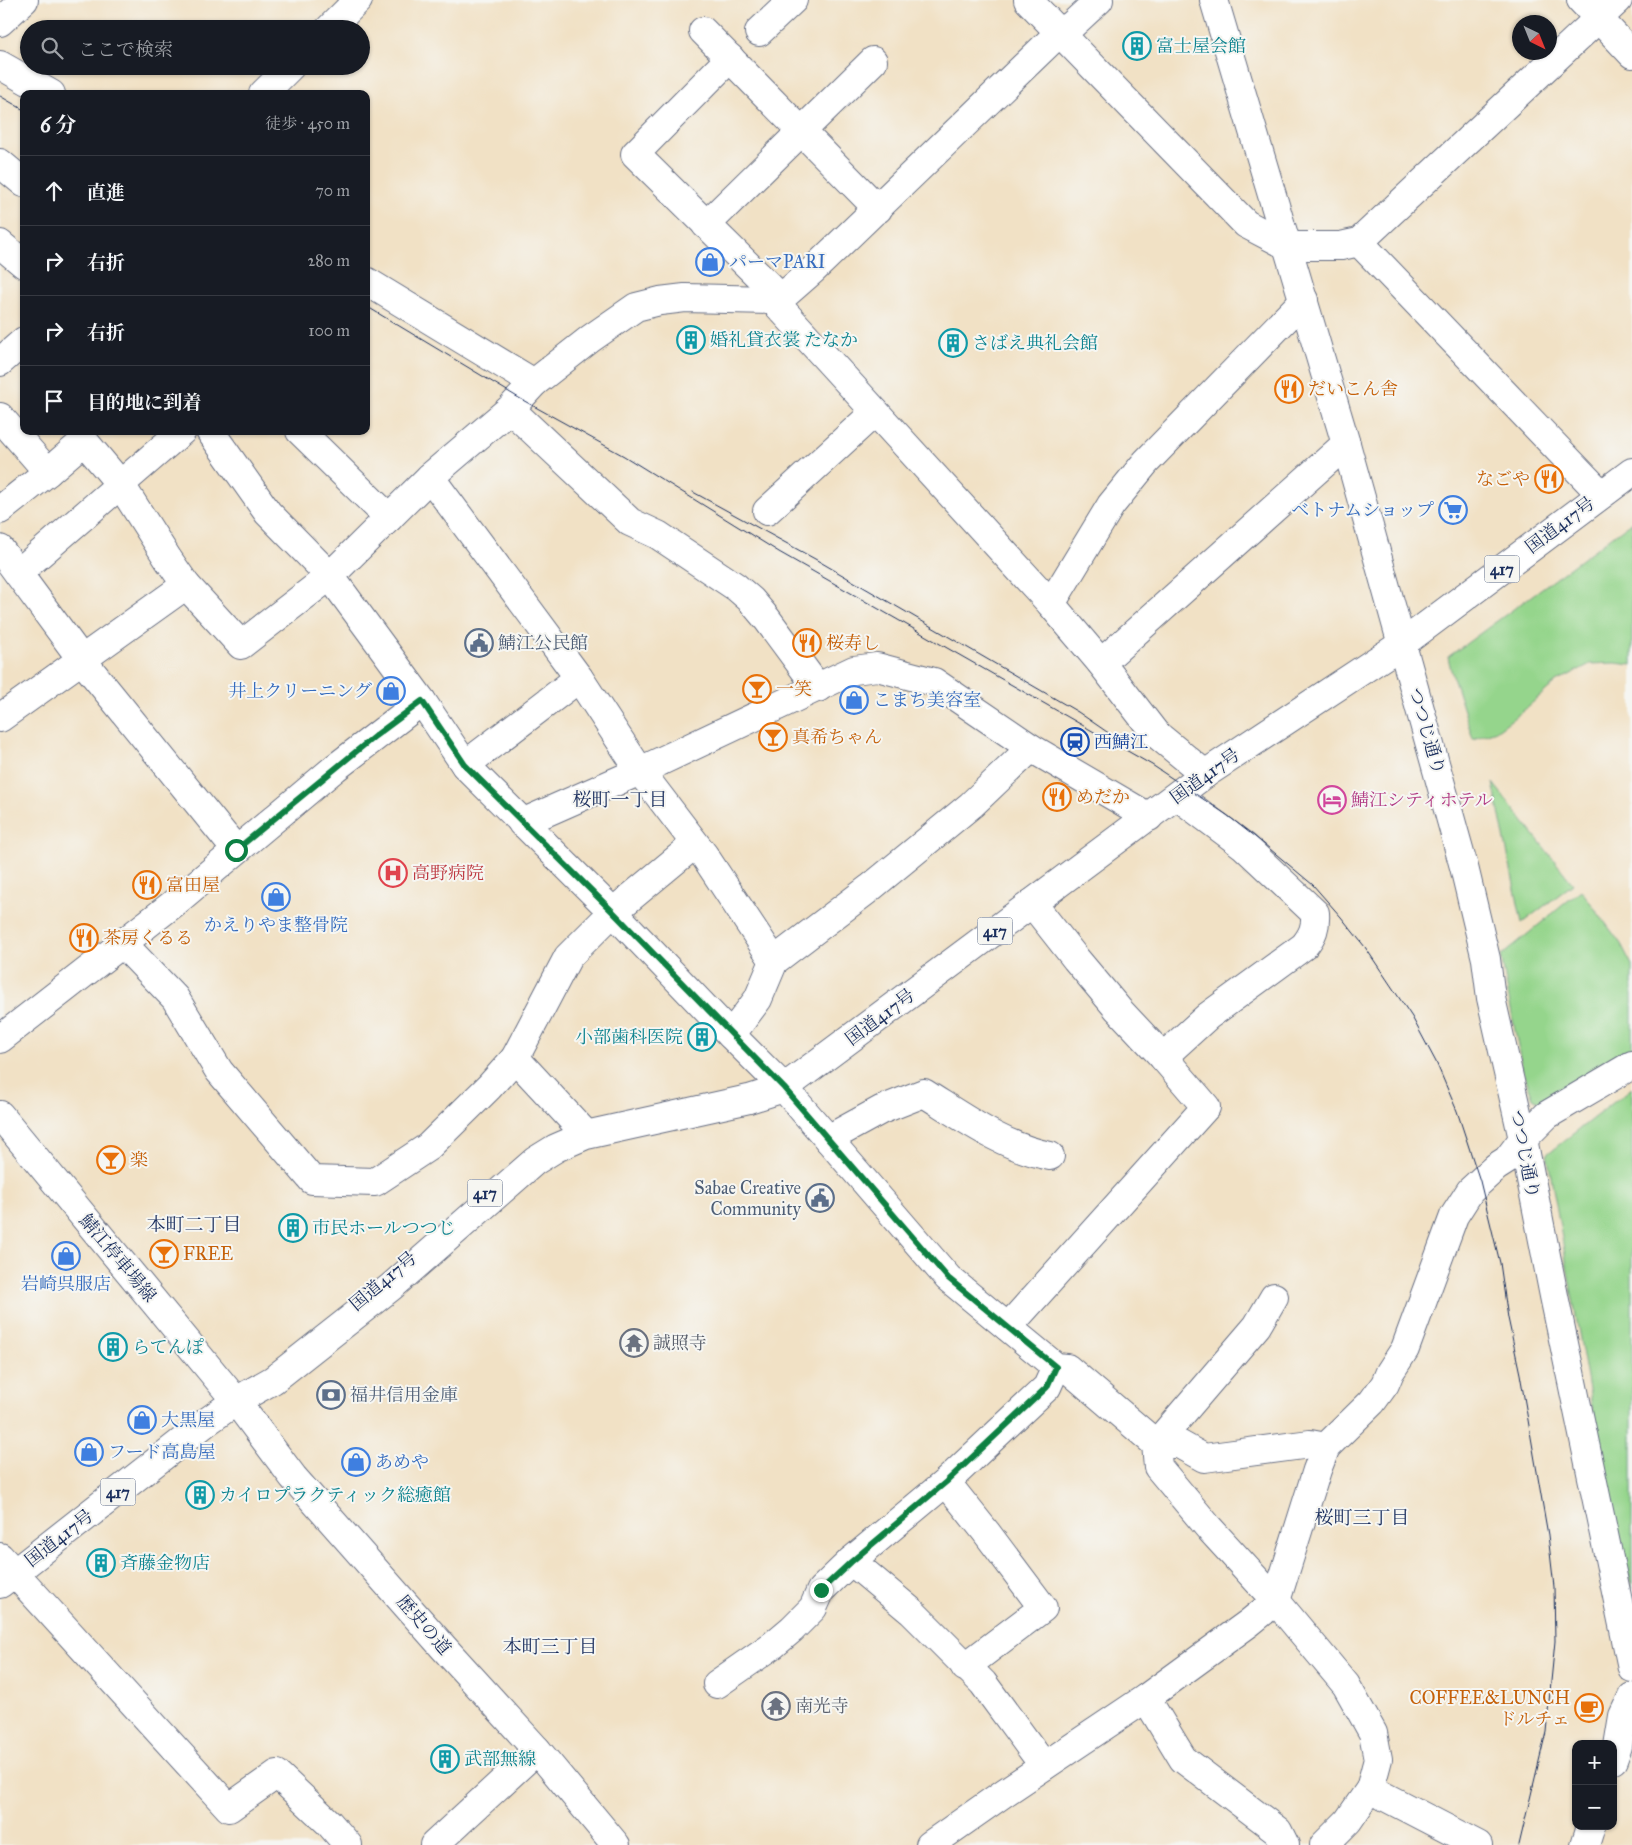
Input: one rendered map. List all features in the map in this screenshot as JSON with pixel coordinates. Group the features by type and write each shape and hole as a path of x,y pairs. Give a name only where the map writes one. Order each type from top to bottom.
{"main road":[{"path":"0,22 24,0"},
{"path":"338,20 358,0"},
{"path":"759,32 793,0"},
{"path":"1028,0 1246,224 1288,246 1341,246 1359,242 1599,6 1632,54"},
{"path":"0,510 84,441 121,485 186,585 241,646 330,576 430,477 510,409 534,383 590,339 636,308 660,301 685,298 777,299 813,270 1060,32 1072,25 1099,0"},
{"name":"つつじ通り","path":"1214,0 1346,444 1464,866 1486,959 1492,998 1523,1139 1632,1668"},
{"path":"703,31 878,208"},
{"path":"730,58 635,154 777,299 875,412 1051,604 1101,663 1155,733 1205,774"},
{"path":"706,225 873,61"},
{"path":"0,65 44,90"},
{"path":"267,90 282,75"},
{"path":"0,163 20,180"},
{"path":"1359,242 1601,494"},
{"path":"0,244 20,261"},
{"path":"370,284 534,383"},
{"path":"1051,604 1111,505 1146,462 1304,300"},
{"path":"0,362 20,344"},
{"path":"510,409 630,522 658,534 736,587 751,600 818,688"},
{"path":"767,511 875,412"},
{"path":"0,417 48,472"},
{"path":"18,573 177,435"},
{"path":"213,435 268,513 330,576 422,701 465,765 613,912 784,1088 948,1278 1056,1367 1067,1368 1156,1444 1179,1444 1204,1458 1310,1444 1326,1447"},
{"path":"304,435 389,518"},
{"path":"1101,663 1346,444"},
{"name":"国道417号","path":"236,1401 274,1380 391,1288 535,1161 556,1148 586,1135 749,1099 784,1088 1205,774 1402,644 1632,472"},
{"path":"430,477 579,678 640,771 704,855 774,961"},
{"path":"0,549 82,660 236,850"},
{"path":"0,718 186,585"},
{"path":"522,823 640,771 854,670 877,667 934,682 1031,748 1149,817"},
{"path":"465,765 579,678"},
{"path":"0,1039 173,904 368,741 422,701"},
{"path":"731,1035 758,999 774,961 870,888 963,811 1031,748"},
{"path":"1163,1057 1208,1016 1304,946 1312,935 1316,924 1315,913 1244,846 1177,796"},
{"path":"122,944 175,998 218,1071 312,1180 374,1182 428,1146 489,1087 515,1058 568,957 613,912 695,844"},
{"path":"1008,1326 1206,1107 1118,1009 1032,903"},
{"path":"515,1058 581,1128"},
{"path":"930,1845 1146,1698 1276,1601 1326,1447 1372,1402 1385,1384 1390,1372 1405,1349 1454,1216 1470,1191 1496,1166 1507,1160 1523,1139 1547,1115 1632,1065"},
{"name":"国道417号","path":"5,1571 236,1401 267,1374 383,1284 527,1155 549,1141 581,1128 744,1092 784,1088"},
{"path":"828,1139 881,1110 924,1093 994,1136 1028,1152 1050,1156"},
{"name":"鯖江停車場線","path":"0,1115 236,1401"},
{"path":"1274,1297 1257,1326 1156,1444 1158,1467 1276,1601 1346,1685 1373,1733 1378,1759 1370,1789 1348,1821 1324,1845"},
{"path":"717,1684 773,1645 792,1629 814,1608 821,1590 851,1562 946,1482 1047,1387 1056,1367"},
{"name":"歴史の道","path":"236,1401 294,1477 444,1648 537,1750 616,1845"},
{"path":"946,1482 1043,1608 965,1666"},
{"path":"851,1562 912,1612 983,1683 1044,1766"},
{"path":"5,1571 229,1808 277,1774 348,1845"},
{"path":"1617,1749 1623,1716 1632,1697"},
{"path":"1146,1698 1183,1759 1278,1831 1285,1845"},
{"path":"434,1845 537,1750"},
{"path":"1370,1789 1478,1845"},
{"path":"1585,1845 1591,1830"}],"green space":[{"path":"1632,522 1632,665 1615,663 1590,664 1556,682 1523,711 1496,731 1473,739 1448,657"},
{"path":"1493,783 1573,884 1522,923"},
{"path":"1581,890 1621,944 1632,965 1632,1056 1546,1102 1540,1102 1533,1098 1522,1068 1501,956"},
{"path":"1632,1088 1632,1589 1603,1468 1547,1154"}],"tram line":[{"path":"0,96 20,108"},
{"path":"370,308 519,398 624,456 779,552 1152,765 1227,815 1313,885 1365,947 1412,1017 1436,1062 1457,1111 1480,1181 1500,1263 1508,1318 1520,1374 1548,1535 1554,1587 1555,1641 1546,1732 1519,1845"},
{"path":"693,492 815,559 1078,712 1110,734"}],"place":[{"name":"富士屋会館","path":"1137,46"},
{"name":"パーマPARI","path":"710,262"},
{"name":"婚礼貸衣裳 たなか","path":"691,340"},
{"name":"さばえ典礼会館","path":"953,343"},
{"name":"だいこん舎","path":"1289,389"},
{"name":"なごや","path":"1549,479"},
{"name":"ベトナムショップ","path":"1453,510"},
{"name":"鯖江公民館","path":"479,643"},
{"name":"桜寿し","path":"807,643"},
{"name":"一笑","path":"757,689"},
{"name":"井上クリーニング","path":"391,691"},
{"name":"こまち美容室","path":"854,700"},
{"name":"真希ちゃん","path":"773,737"},
{"name":"西鯖江","path":"1075,742"},
{"name":"めだか","path":"1057,797"},
{"name":"鯖江シティホテル","path":"1332,800"},
{"name":"高野病院","path":"393,873"},
{"name":"富田屋","path":"147,885"},
{"name":"かえりやま整骨院","path":"276,897"},
{"name":"茶房くるる","path":"84,938"},
{"name":"小部歯科医院","path":"702,1037"},
{"name":"楽","path":"111,1160"},
{"name":"Sabae Creative Community","path":"820,1198"},
{"name":"市民ホールつつじ","path":"293,1228"},
{"name":"FREE","path":"164,1254"},
{"name":"岩崎呉服店","path":"66,1256"},
{"name":"誠照寺","path":"634,1343"},
{"name":"らてんぽ","path":"113,1347"},
{"name":"福井信用金庫","path":"331,1395"},
{"name":"大黒屋","path":"142,1420"},
{"name":"フード高島屋","path":"89,1452"},
{"name":"あめや","path":"356,1462"},
{"name":"カイロプラクティック総癒館","path":"200,1495"},
{"name":"斉藤金物店","path":"101,1563"},
{"name":"南光寺","path":"776,1706"},
{"name":"COFFEE&LUNCH ドルチェ","path":"1589,1708"},
{"name":"武部無線","path":"445,1759"}],"district":[{"name":"桜町一丁目","path":"620,799"},
{"name":"本町二丁目","path":"194,1224"},
{"name":"桜町三丁目","path":"1362,1517"},
{"name":"本町三丁目","path":"550,1646"}],"route":[{"path":"236,850 335,768 422,701 465,765 613,912 784,1088 948,1278 1056,1367 1047,1387 946,1482 851,1562 821,1590"}]}
